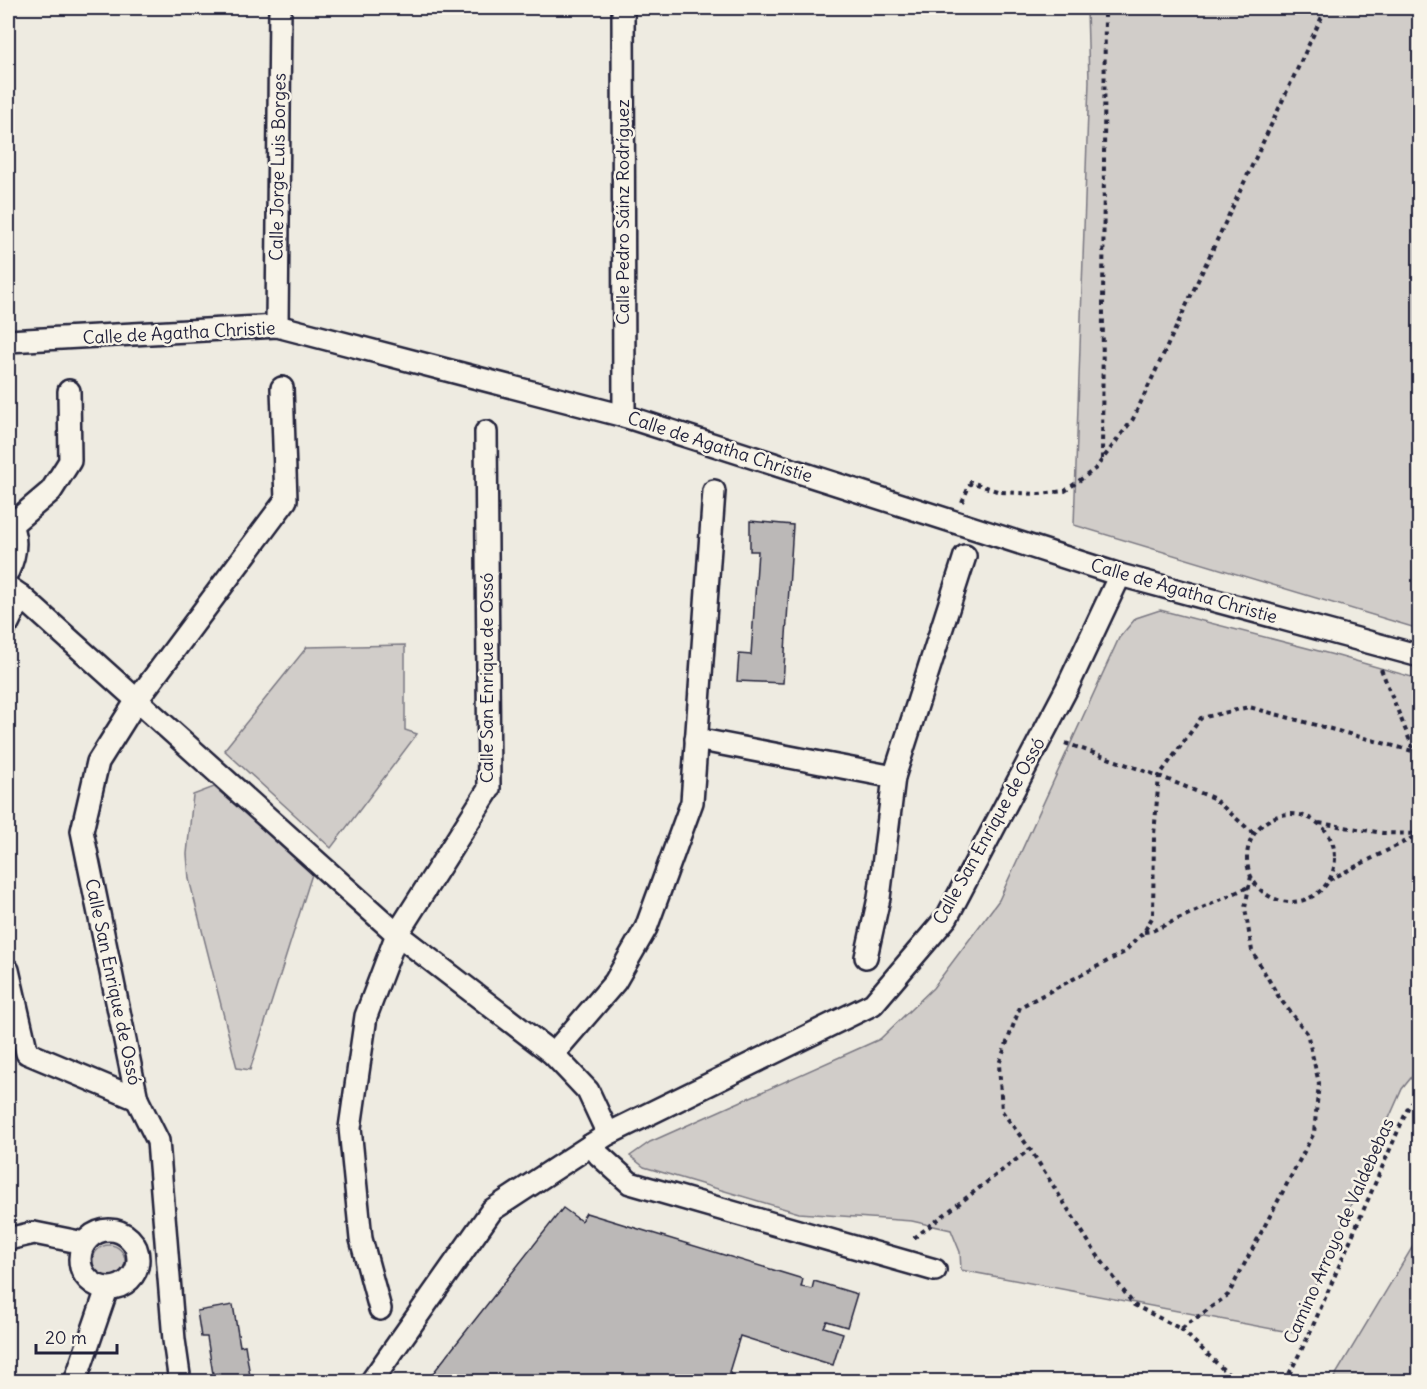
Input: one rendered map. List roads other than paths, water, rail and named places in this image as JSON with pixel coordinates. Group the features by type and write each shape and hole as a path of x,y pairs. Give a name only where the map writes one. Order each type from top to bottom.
{"street":[{"name":"Calle Jorge Luis Borges","path":"277,326 280,8"},
{"name":"Calle Pedro Sáinz Rodríguez","path":"623,8 624,416"},
{"name":"Calle de Agatha Christie","path":"8,341 277,326 624,416 1120,575 1419,656"},
{"name":"Calle San Enrique de Ossó","path":"180,1382 174,1340 158,1141 137,1099 82,831 98,762 137,700 286,500 282,388"},
{"path":"8,571 14,555 15,540 9,523 51,491 70,461 69,391"},
{"name":"Calle San Enrique de Ossó","path":"380,1309 361,1239 350,1128 366,1016 397,934 489,789 486,432"},
{"path":"553,1054 615,982 646,928 692,802 714,491"},
{"path":"866,957 879,898 894,777 965,556"},
{"name":"Calle San Enrique de Ossó","path":"371,1382 492,1210 600,1139 873,1004 947,917 1042,736 1120,575"},
{"path":"14,592 397,934 553,1054 588,1091 600,1139 599,1155 630,1183 935,1270"},
{"path":"8,623 14,592"},
{"path":"696,739 894,777"},
{"name":"Calle San Enrique de Ossó","path":"8,970 27,1053 137,1099"},
{"path":"108,1229 117,1231 132,1241 137,1250 137,1269 132,1277 117,1288 107,1289 89,1281 79,1263 84,1243 98,1231 108,1229"},
{"path":"8,1239 34,1233 84,1243"},
{"path":"75,1382 107,1289"}]}
